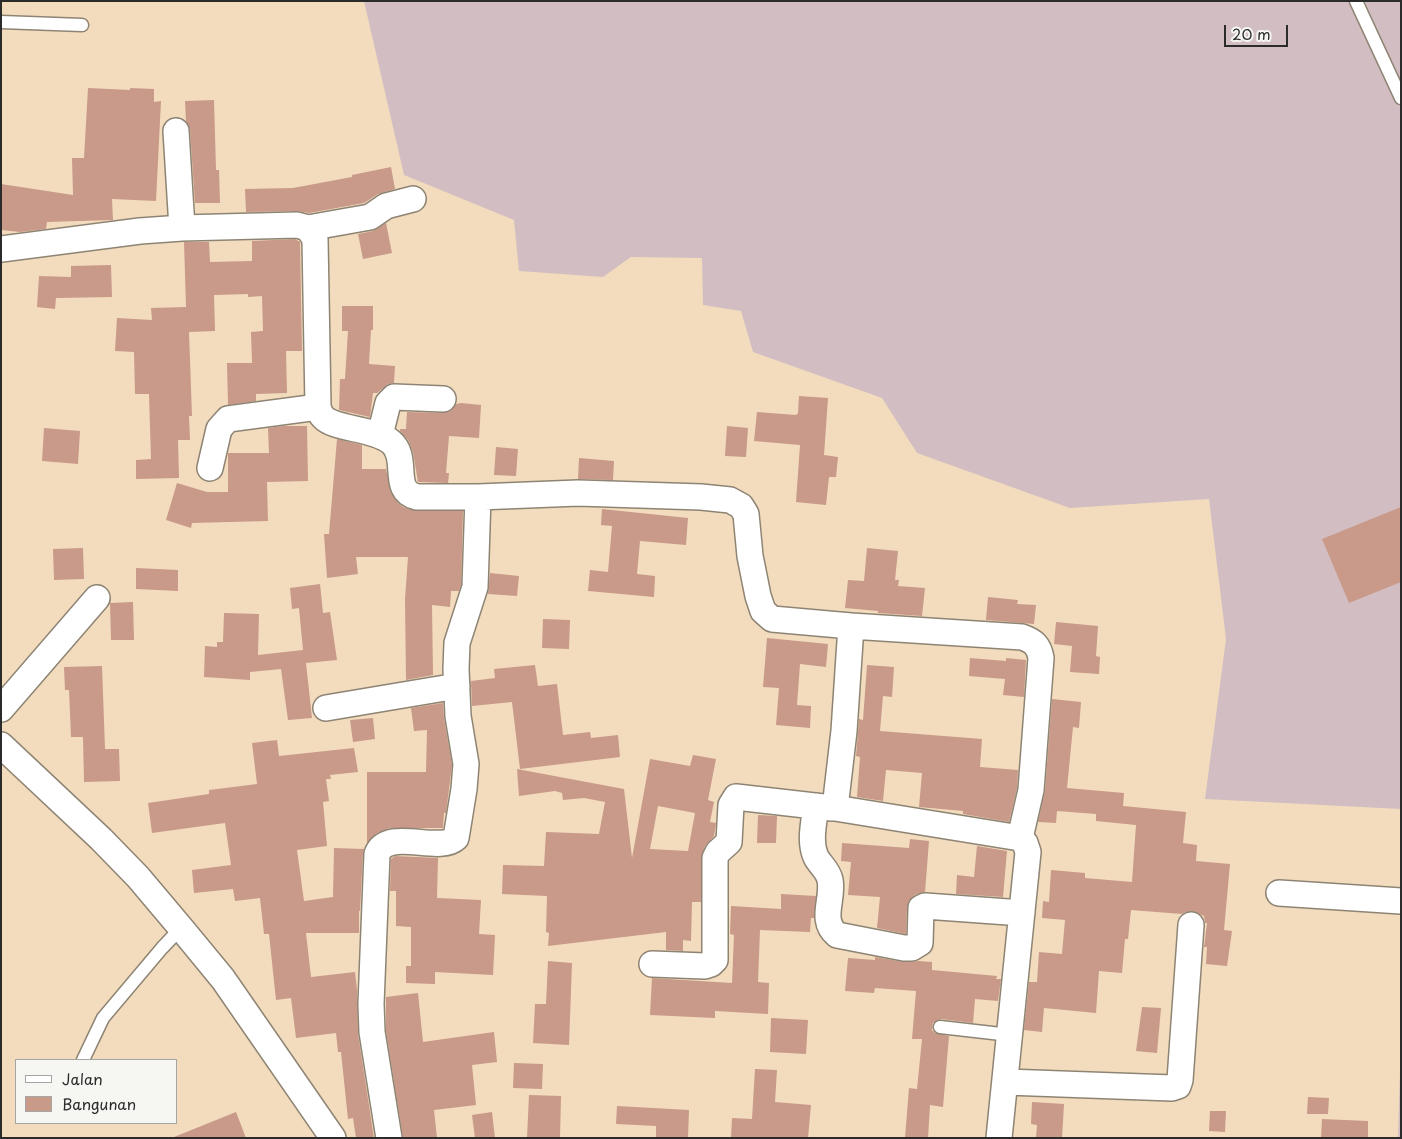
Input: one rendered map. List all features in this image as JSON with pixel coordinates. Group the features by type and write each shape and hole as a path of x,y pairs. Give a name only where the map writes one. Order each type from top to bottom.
{"street":[{"path":"176,131 182,228"},
{"path":"1,249 113,234 182,228 297,225 308,228 370,217 386,206 413,198"},
{"path":"308,228 316,239 318,406 321,415 331,423 360,428 380,435 391,442 397,450 401,462 402,484 410,495 417,497 478,497 578,493 701,497 730,500 740,506 746,514 754,578 763,611 772,619 1022,637 1032,641 1040,650 1041,658 1031,790 1020,838"},
{"path":"380,435 388,403 394,397 443,399"},
{"path":"210,468 219,429 228,419 318,406"},
{"path":"389,1138 372,1032 371,1004 377,854 380,848 389,842 443,842 452,841 456,838 466,764 458,716 457,643 475,587 478,497"},
{"path":"1,709 97,598"},
{"path":"852,626 844,722 826,807 813,849 830,879 827,918 831,929 837,935 912,948 920,943 921,913 922,908 925,906 1022,913"},
{"path":"326,708 457,686"},
{"path":"1,745 101,839 138,877 224,979 333,1138"},
{"path":"652,964 705,966 715,960 715,858 718,852 730,842 731,805 734,799 740,797 826,807 1020,838 1025,843 1028,852 999,1138"},
{"path":"1280,893 1401,901"},
{"path":"1006,1082 1172,1088 1178,1086 1180,1080 1191,925"}],"lane":[{"path":"1356,1 1401,98"},
{"path":"1,22 82,25"},
{"path":"83,1059 103,1018 181,928"},
{"path":"940,1027 1010,1035"}],"shaded area":[{"path":"364,1 1401,1 1401,809 1205,799 1226,639 1209,499 1070,508 917,453 882,398 753,352 741,311 703,305 702,258 631,257 603,277 519,271 514,220 404,175"},
{"path":"1401,1035 1401,1138 1398,1138"}],"building":[{"path":"88,88 154,89 154,102 161,101 156,201 112,199 113,220 47,222 46,229 20,232 1,230 1,184 73,195 72,158 84,158"},
{"path":"214,100 216,170 219,170 220,203 195,203 190,130 186,121 185,101"},
{"path":"391,167 395,189 378,194 364,203 309,213 297,211 246,212 245,189 293,188 352,177 352,175"},
{"path":"386,223 392,253 363,259 358,234 373,231"},
{"path":"295,239 300,242 302,351 286,351 287,393 256,394 256,401 228,405 227,363 252,363 251,332 263,331 262,296 248,297 248,294 214,295 215,331 189,332 192,416 189,416 190,440 178,440 179,478 136,479 136,460 151,459 149,394 135,394 134,352 115,351 117,318 152,320 151,308 186,307 184,242 209,242 210,262 252,261 252,241"},
{"path":"111,265 112,297 56,298 55,309 37,307 39,276 71,277 71,266"},
{"path":"342,306 373,306 373,330 371,330 369,364 395,366 394,383 388,384 377,393 373,393 370,417 339,410 340,379 345,379 348,331 342,331"},
{"path":"799,396 828,398 824,455 838,457 836,477 829,477 826,505 796,502 800,445 754,441 757,412 796,415 798,413"},
{"path":"456,404 481,405 479,438 449,436 446,473 449,473 448,483 418,482 413,452 408,440 400,431 400,429 406,429 407,412 443,413 450,411"},
{"path":"307,426 308,481 267,482 268,521 192,523 191,528 166,520 177,483 207,492 228,492 228,453 269,453 268,428"},
{"path":"727,426 748,428 746,457 725,456"},
{"path":"44,428 80,431 78,464 42,461"},
{"path":"337,439 362,445 362,469 386,469 391,493 403,507 417,511 463,511 461,585 459,591 451,591 450,607 432,605 433,675 406,680 405,599 408,557 356,557 358,574 327,578 324,534 329,534"},
{"path":"496,447 518,449 516,476 494,475"},
{"path":"579,458 614,461 613,480 578,479"},
{"path":"1401,507 1401,582 1349,603 1322,539"},
{"path":"602,509 688,518 686,545 640,541 637,574 655,576 654,597 588,591 590,570 608,572 612,526 601,525"},
{"path":"83,548 84,579 54,580 53,549"},
{"path":"867,548 898,551 895,580 899,580 898,586 925,588 922,616 878,613 878,611 845,608 848,580 864,581"},
{"path":"136,568 178,570 178,591 136,589"},
{"path":"490,573 519,576 517,596 488,594"},
{"path":"320,584 323,613 330,612 337,660 306,663 312,718 288,720 281,669 250,672 250,680 204,677 205,646 217,647 217,642 223,642 224,613 259,614 258,655 303,650 299,608 292,609 290,588"},
{"path":"988,597 1018,600 1017,604 1036,605 1034,624 986,620"},
{"path":"133,602 134,640 111,640 110,603"},
{"path":"543,619 570,620 569,649 542,648"},
{"path":"1056,622 1098,626 1096,656 1100,657 1099,674 1070,672 1072,646 1054,644"},
{"path":"767,638 828,644 826,667 800,664 797,705 811,706 810,728 776,725 779,688 763,687"},
{"path":"970,658 1006,661 1006,658 1026,660 1024,697 1003,695 1005,679 969,676"},
{"path":"535,665 538,686 557,684 563,735 590,732 591,738 618,735 620,757 520,769 512,702 472,706 471,681 495,678 494,669"},
{"path":"867,665 894,667 892,697 883,696 880,731 982,739 980,767 1018,770 1017,788 1009,822 963,814 963,811 919,807 922,773 886,770 883,801 857,797 860,757 856,756 859,719 863,720"},
{"path":"102,666 105,749 119,749 120,781 84,782 83,737 71,737 69,690 65,690 64,667"},
{"path":"1052,699 1081,702 1079,728 1073,727 1067,788 1124,793 1123,806 1186,812 1183,843 1197,845 1196,861 1230,864 1224,930 1232,931 1227,966 1206,964 1207,947 1204,947 1207,923 1205,923 1204,916 1192,911 1182,914 1131,910 1128,939 1125,939 1122,973 1099,971 1096,1013 1044,1008 1042,1032 1024,1030 1029,982 1037,982 1039,952 1062,954 1065,920 1042,918 1043,901 1049,902 1051,870 1085,873 1085,878 1132,882 1136,825 1096,821 1096,814 1057,811 1056,823 1038,822 1045,791"},
{"path":"443,703 452,765 443,828 390,828 377,833 367,844 367,772 426,772 427,730 414,731 411,708"},
{"path":"373,718 375,739 353,742 350,720"},
{"path":"277,740 279,756 354,748 358,772 330,775 331,779 326,779 329,801 323,802 327,846 297,850 304,901 333,897 334,848 364,849 359,933 306,933 311,977 355,972 358,1034 374,1138 356,1138 353,1118 348,1119 341,1052 338,1052 336,1033 296,1038 291,998 276,1000 269,934 264,934 260,898 235,901 233,889 194,893 192,870 231,865 225,823 152,833 148,803 209,794 209,790 257,784 252,743"},
{"path":"693,755 716,759 708,800 714,802 710,822 716,823 714,836 705,846 701,858 701,902 692,902 691,941 683,940 683,951 666,950 666,932 548,946 549,933 546,932 547,896 502,894 503,865 544,866 546,832 599,834 605,802 584,798 563,800 562,793 555,791 519,796 517,769 624,789 632,858 650,759 690,766","holes":["658,806 695,813 688,851 650,849"]},
{"path":"758,815 777,816 776,843 757,843"},
{"path":"910,839 929,841 925,892 915,895 909,901 906,934 877,928 880,897 848,895 851,862 841,861 842,843 909,848"},
{"path":"977,846 1007,851 1003,897 956,894 957,875 974,877"},
{"path":"395,856 438,858 437,898 481,900 479,934 495,935 493,975 435,972 435,984 406,983 406,966 411,966 411,927 396,926 396,891 390,891 391,859"},
{"path":"781,894 816,896 814,918 811,918 810,932 760,930 758,982 769,983 768,1014 715,1011 715,1018 650,1015 652,978 732,983 734,935 730,934 731,906 781,909"},
{"path":"875,957 904,962 932,962 932,970 997,976 996,979 1001,979 998,1001 975,999 973,1023 941,1019 933,1023 932,1030 935,1033 949,1036 943,1107 930,1105 928,1138 905,1138 909,1088 917,1089 922,1039 912,1039 916,991 875,988 874,993 845,991 848,958 875,960"},
{"path":"548,961 572,963 569,1045 533,1043 535,1004 546,1004"},
{"path":"418,993 423,1042 494,1032 497,1062 472,1065 476,1105 434,1110 437,1138 403,1138 386,1031 386,997"},
{"path":"1142,1007 1161,1008 1157,1053 1136,1051"},
{"path":"771,1018 808,1020 806,1054 770,1052"},
{"path":"514,1063 543,1064 542,1089 513,1088"},
{"path":"755,1069 777,1070 775,1102 811,1105 808,1138 731,1138 732,1118 752,1119"},
{"path":"529,1095 561,1096 560,1138 527,1138"},
{"path":"1308,1097 1329,1098 1328,1114 1307,1114"},
{"path":"1032,1102 1064,1104 1062,1138 1036,1138 1037,1125 1031,1124"},
{"path":"617,1106 689,1110 688,1138 656,1138 656,1126 616,1124"},
{"path":"1210,1111 1226,1111 1225,1132 1209,1131"},
{"path":"236,1112 246,1138 174,1138 174,1137"},
{"path":"492,1112 495,1138 475,1138 472,1115"},
{"path":"1322,1119 1368,1121 1368,1138 1321,1138"}]}
